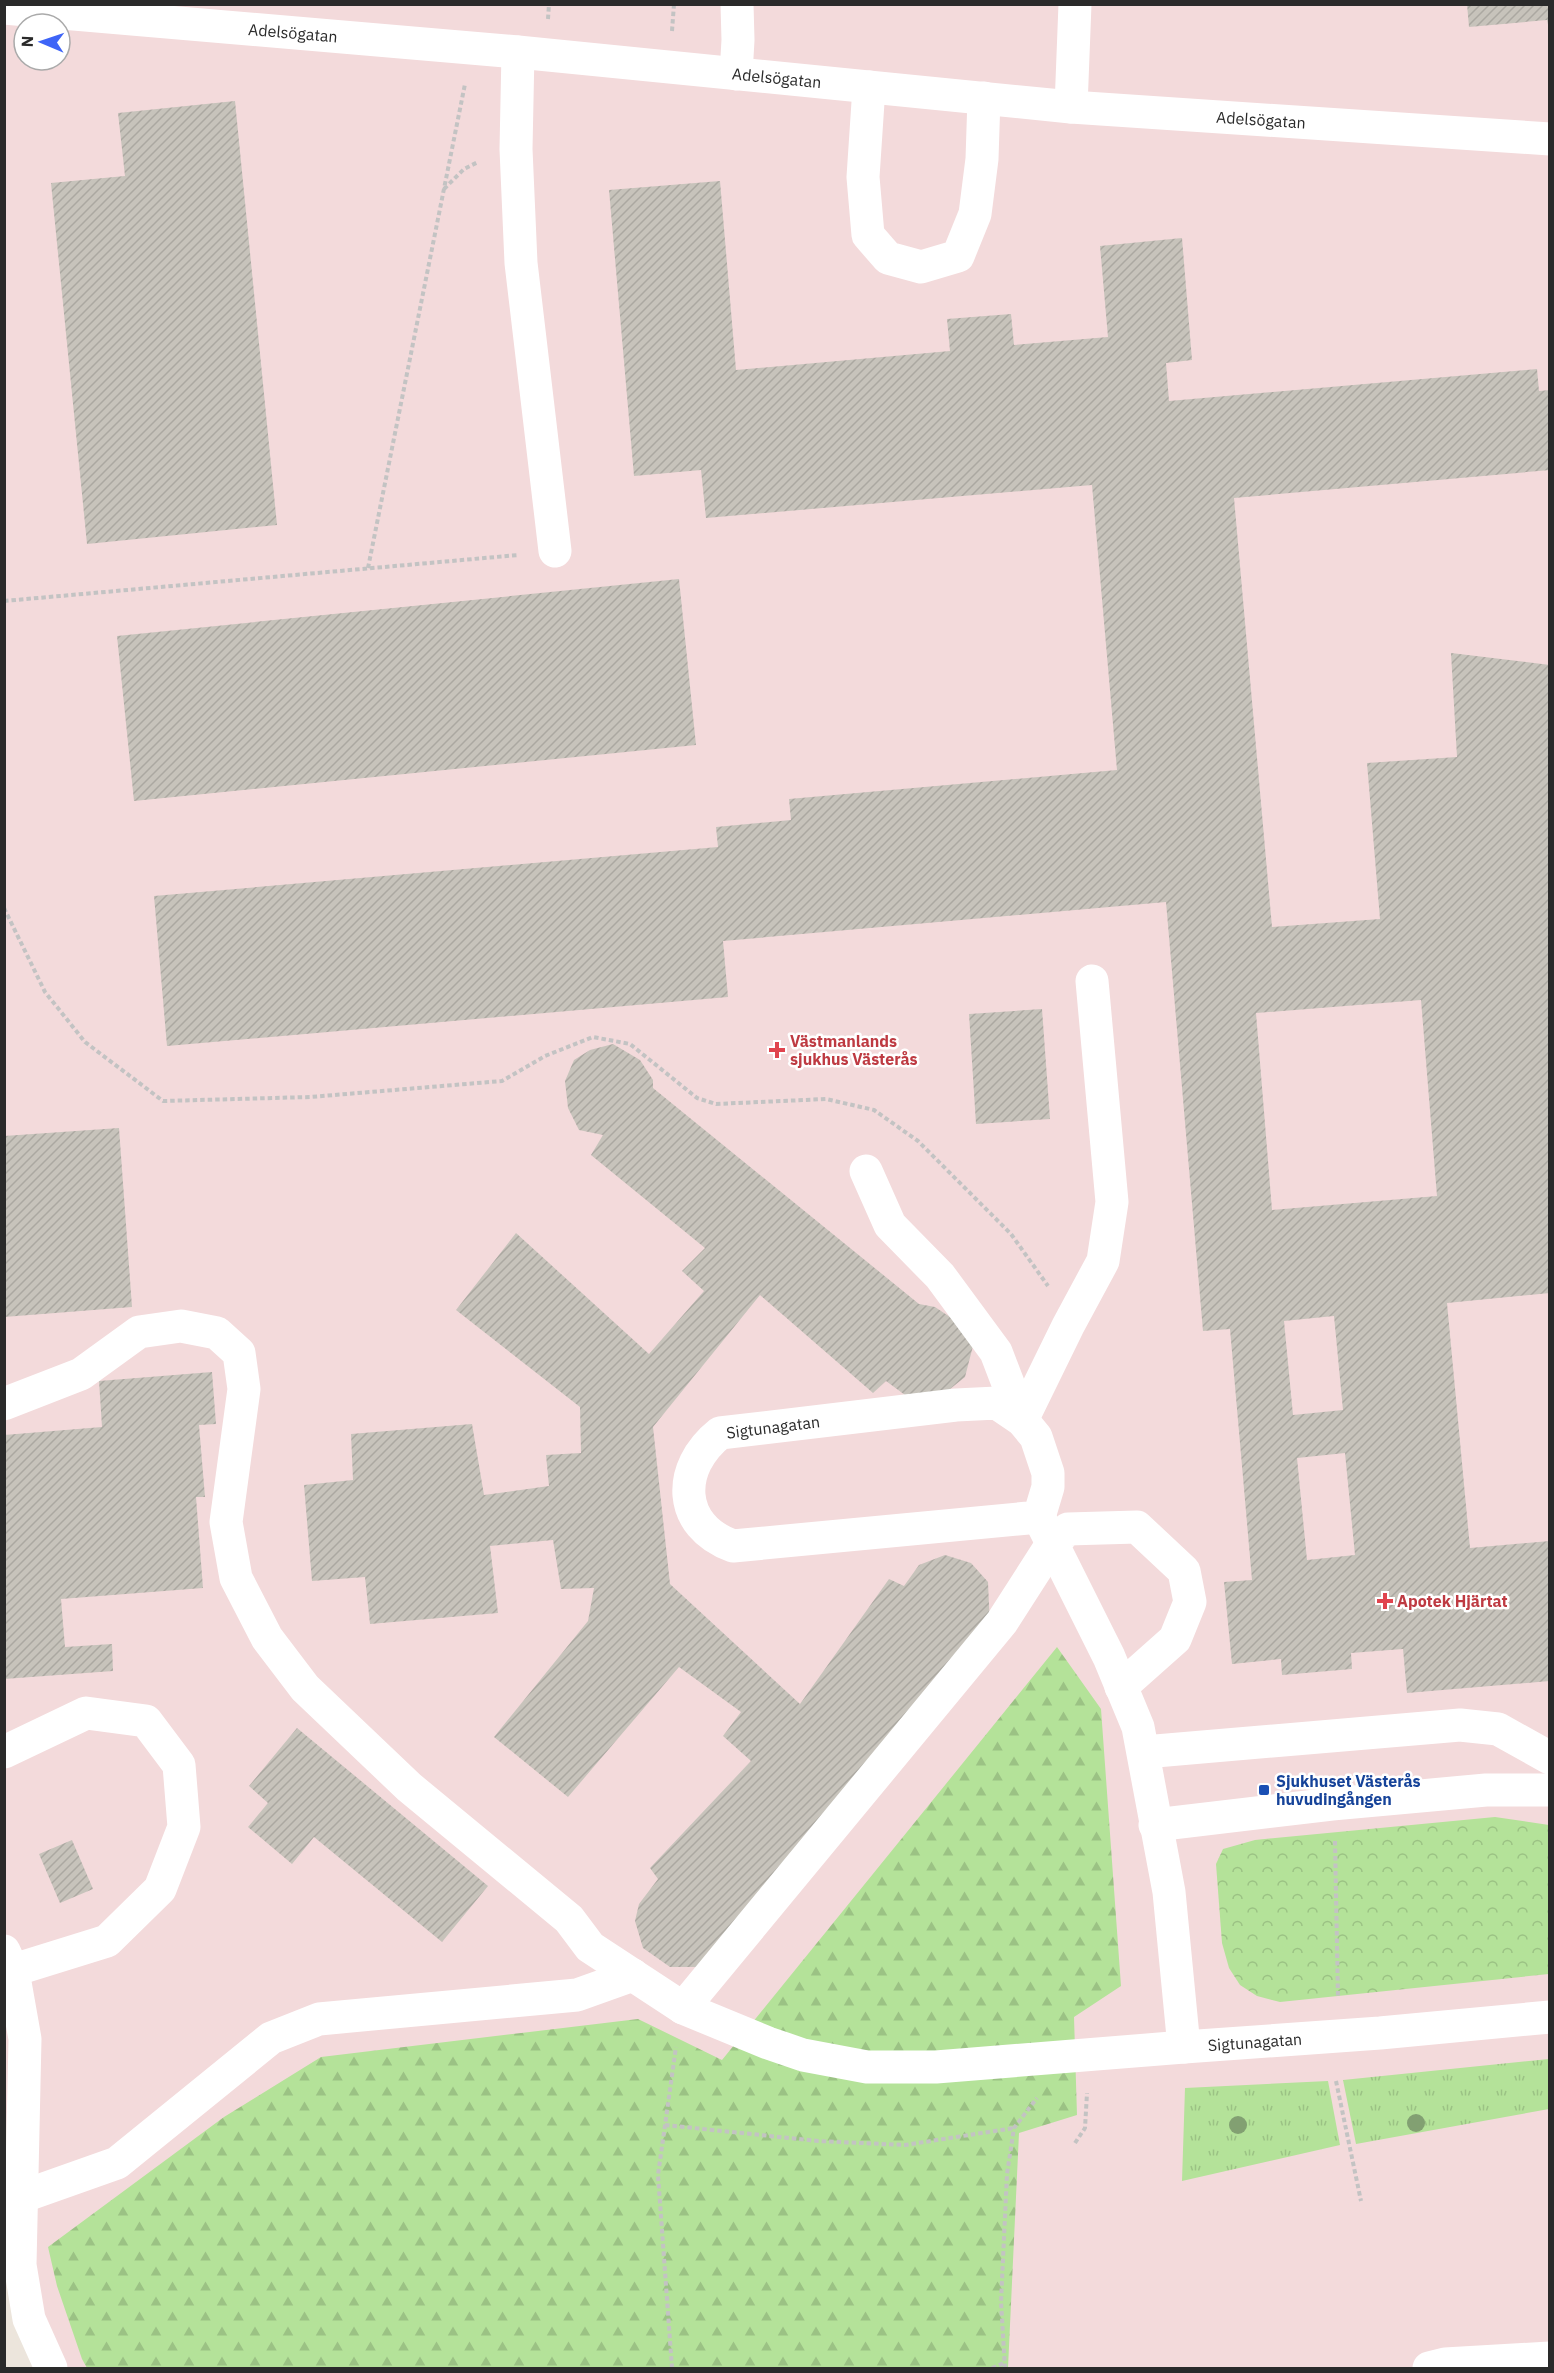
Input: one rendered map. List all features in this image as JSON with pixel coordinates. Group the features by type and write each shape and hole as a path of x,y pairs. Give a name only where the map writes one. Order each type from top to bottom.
{"street":[{"path":"736,74 737,4"},
{"path":"1071,107 1075,4"},
{"name":"Adelsögatan","path":"4,8 518,52 1071,107 1550,138"},
{"path":"518,52 516,149 521,263 555,551"},
{"path":"869,87 863,177 868,235 888,258 921,267 958,256 975,214 982,159 984,98"},
{"path":"1022,1420 1068,1326 1103,1262 1112,1202 1092,981"},
{"path":"866,1171 890,1225 940,1276 996,1352 1022,1420"},
{"path":"4,1404 81,1374 139,1332 181,1326 217,1333 239,1353 244,1389 226,1522 236,1578 267,1638 305,1688 409,1787 569,1919 590,1947 683,2008 803,2055 867,2067 936,2067 1184,2047"},
{"name":"Sigtunagatan","path":"1046,1530 734,1546 710,1534 694,1513 689,1482 696,1459 707,1444 720,1433 956,1405 997,1403 1022,1420 1036,1437 1048,1473 1046,1530 1109,1657 1138,1727 1169,1892 1184,2047 1380,2033 1550,2017"},
{"path":"683,2008 1002,1622 1046,1530 1137,1527 1184,1570 1190,1602 1175,1639 1121,1687"},
{"path":"4,1752 86,1713 146,1721 179,1765 184,1827 160,1889 107,1941 7,1965 25,2039 20,2265 29,2319 51,2368"},
{"path":"1143,1752 1460,1725 1498,1729 1550,1758"},
{"path":"1155,1825 1450,1793 1486,1790 1550,1790"},
{"path":"21,2197 117,2163 271,2038 319,2019 577,1995 633,1975"},
{"path":"1429,2368 1445,2364 1550,2358"}],"path":[{"path":"548,22 549,4"},
{"path":"672,33 674,4"},
{"path":"368,568 465,80"},
{"path":"4,601 555,551"},
{"path":"4,908 45,992 85,1042 163,1101 310,1096 502,1081 545,1056 593,1037 630,1044 697,1098 716,1104 826,1099 874,1110 918,1141 1011,1234 1056,1296 1068,1326"},
{"path":"1335,1839 1338,2003"},
{"path":"672,2368 658,2175 683,2008"},
{"path":"1005,2368 1002,2290 1007,2174 1014,2128 1056,2074 1054,2058"},
{"path":"1336,2080 1361,2202"},
{"path":"1075,2143 1085,2128 1088,2089"},
{"path":"665,2125 818,2140 905,2145 1014,2128"},
{"path":"992,2368 1004,2363"}],"shaded area":[{"name":"Västmanlands sjukhus Västerås","path":"4,5 1549,5 1549,2368 39,2368 8,2180 4,2040"}],"green space":[{"path":"1057,1647 1101,1709 1121,1986 1074,2017 1077,2115 1019,2133 1008,2368 87,2368 57,2286 48,2247 224,2117 321,2057 638,2019 722,2060"},
{"path":"1495,1817 1549,1825 1549,1974 1280,2002 1257,1996 1240,1985 1229,1968 1222,1943 1216,1864 1223,1849 1255,1840"},
{"path":"1549,2059 1549,2109 1356,2144 1343,2080"},
{"path":"1328,2081 1340,2145 1182,2181 1185,2088"}],"building":[{"path":"1467,4 1550,4 1550,34 1547,20 1469,27"},
{"path":"235,101 277,525 87,544 51,183 125,176 118,113"},
{"path":"720,181 736,370 950,351 947,319 1011,314 1014,345 1108,337 1100,246 1182,238 1192,360 1166,363 1169,401 1537,369 1539,391 1550,390 1550,470 1234,498 1272,927 1380,919 1367,763 1457,757 1451,653 1550,665 1550,1293 1447,1303 1470,1548 1550,1541 1550,1681 1407,1693 1403,1649 1351,1653 1352,1669 1282,1675 1281,1659 1232,1664 1224,1582 1252,1580 1230,1329 1203,1331 1166,902 723,941 728,997 167,1046 154,896 718,847 716,827 791,820 789,799 1117,770 1092,485 706,518 701,470 634,476 609,190","holes":["1421,1000 1437,1196 1272,1210 1256,1013","1334,1316 1343,1410 1293,1415 1284,1321","1345,1453 1355,1555 1307,1560 1297,1458"]},
{"path":"679,579 696,745 134,801 117,636"},
{"path":"1042,1009 1050,1119 976,1124 969,1014"},
{"path":"613,1044 640,1060 653,1080 653,1088 919,1304 935,1307 956,1321 973,1346 965,1377 940,1397 905,1395 886,1381 873,1393 760,1295 653,1427 670,1584 800,1704 889,1579 904,1586 919,1565 945,1555 971,1563 988,1582 990,1628 704,1967 670,1967 643,1948 635,1921 639,1904 658,1879 650,1868 751,1761 723,1736 741,1712 679,1667 568,1797 494,1737 588,1621 594,1588 561,1589 553,1540 490,1546 498,1613 370,1624 365,1577 312,1581 304,1485 353,1480 351,1434 472,1424 484,1495 549,1486 546,1455 581,1453 580,1407 456,1310 516,1233 649,1354 704,1291 682,1271 705,1248 591,1155 603,1135 579,1130 568,1108 565,1081 574,1060 590,1050"},
{"path":"119,1128 132,1307 4,1317 4,1136"},
{"path":"212,1372 216,1424 199,1425 205,1497 196,1497 203,1588 61,1599 65,1647 112,1644 113,1671 4,1679 4,1435 102,1427 99,1381"},
{"path":"297,1728 488,1886 442,1942 314,1837 292,1864 248,1827 268,1803 249,1786"},
{"path":"72,1840 93,1889 60,1903 39,1854"}],"place":[{"name":"Västmanlands sjukhus Västerås","path":"777,1050"},
{"name":"Apotek Hjärtat","path":"1385,1601"},
{"name":"Sjukhuset Västerås huvudingången","path":"1264,1790"}]}
